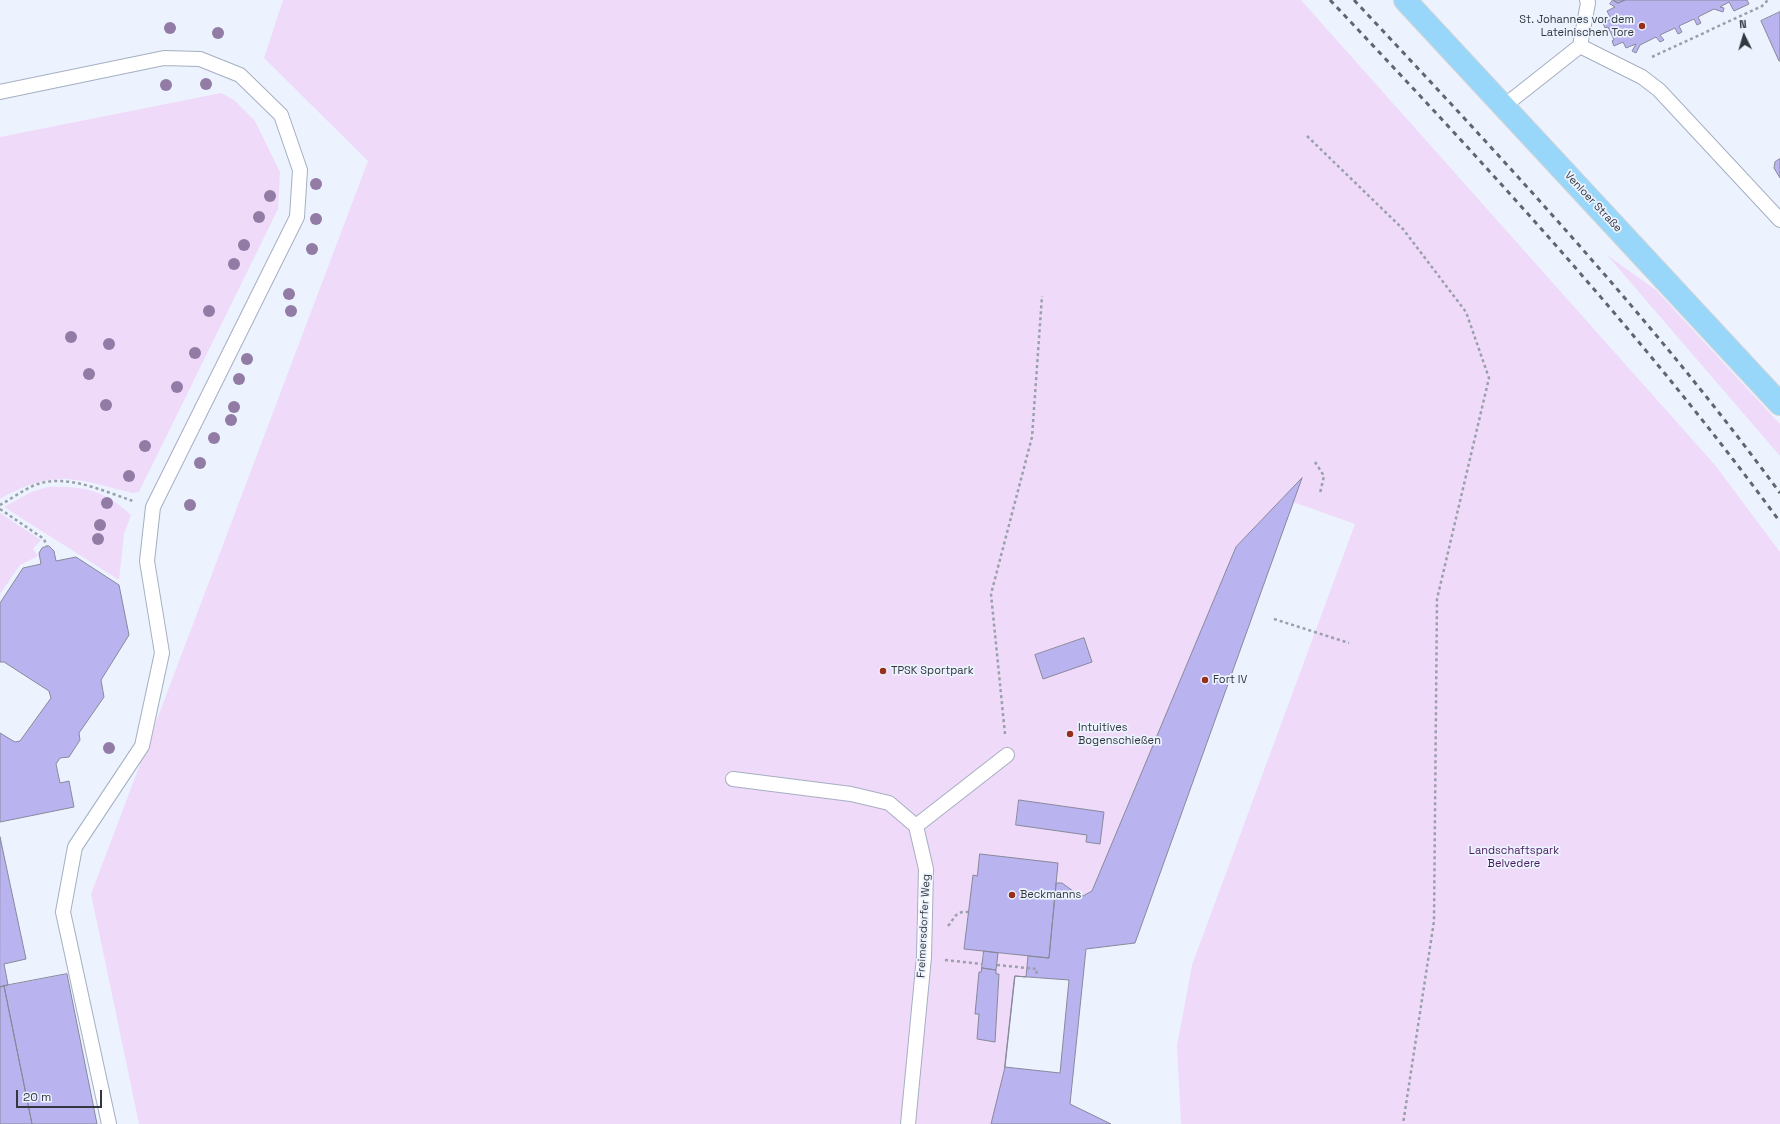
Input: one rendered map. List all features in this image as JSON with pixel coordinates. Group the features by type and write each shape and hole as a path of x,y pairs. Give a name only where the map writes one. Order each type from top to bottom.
{"main road":[{"name":"Venloer Straße","path":"1405,0 1780,404"}],"lane":[{"path":"1504,106 1580,46 1588,3 1587,0"},
{"path":"1580,46 1628,70 1659,90 1780,220"},
{"path":"0,92 164,58 200,60 240,75 281,115 300,170 297,218 153,507 147,561 162,653 142,746 75,847 63,912 109,1124"},
{"path":"734,779 851,794 889,803 916,826 1007,755"},
{"name":"Freimersdorfer Weg","path":"908,1124 924,957 926,869 916,826"}],"path":[{"path":"1628,70 1666,50 1762,6 1768,0"},
{"path":"1307,136 1408,235 1466,312 1489,378 1436,599 1434,921 1403,1124"},
{"path":"1007,755 991,594 1032,437 1042,296"},
{"path":"1315,462 1324,476 1320,493"},
{"path":"0,505 35,485 54,482 82,484 153,507"},
{"path":"0,509 44,539 47,547"},
{"path":"1274,619 1349,643"},
{"path":"945,928 956,914 968,912"},
{"path":"940,959 982,964"},
{"path":"997,965 1037,969 1036,978"}],"green space":[{"name":"Landschaftspark Belvedere","path":"283,0 1301,0 1715,465 1780,552 1780,1124 1181,1124 1177,1046 1192,965 1355,524 1293,502 1236,547 1092,891 1083,896 1062,883 1056,883 1049,958 1028,956 1026,977 1015,976 1005,1067 991,1124 139,1124 91,894 368,161 264,58","holes":["1019,800 1104,812 1100,844 1086,842 1087,835 1016,825"]},
{"path":"221,93 234,100 255,121 280,172 278,209 139,492 133,493 65,479 36,483 19,489 0,499 0,137"},
{"path":"1607,255 1656,290 1780,424 1780,456"},
{"path":"48,487 72,487 93,491 112,500 131,515 124,534 119,580 4,507 31,492"},
{"path":"0,513 41,540 33,549 38,556 20,565 0,594"}],"building":[{"name":"St. Johannes vor dem Lateinischen Tore","path":"1613,0 1618,3 1625,0 1747,0 1749,4 1734,11 1729,2 1720,7 1724,8 1723,12 1714,9 1698,17 1701,23 1697,25 1694,19 1679,26 1682,32 1678,34 1675,28 1660,35 1664,40 1660,42 1656,37 1640,45 1636,53 1632,51 1636,44 1626,48 1623,42 1614,46 1612,41 1614,40 1608,27 1605,28 1603,23 1611,19 1607,11 1615,7 1610,4"},
{"path":"1613,0 1625,0 1618,3"},
{"path":"1780,12 1780,61 1779,61 1761,21"},
{"path":"1780,159 1780,178 1774,168 1775,162"},
{"name":"Fort IV","path":"1302,478 1135,943 1086,949 1070,1104 1111,1124 991,1124 1005,1067 1015,976 1026,977 1028,956 1049,958 1056,883 1062,883 1083,896 1092,891 1236,547"},
{"path":"49,546 54,551 56,561 76,557 119,585 129,635 101,680 104,697 79,733 80,740 69,757 60,758 56,764 60,783 69,781 74,807 0,822 0,733 15,742 20,741 51,698 49,691 4,662 0,662 0,603 23,568 41,564 39,553 42,548"},
{"path":"1084,638 1092,662 1043,679 1035,655"},
{"path":"1019,800 1104,812 1100,844 1086,842 1087,835 1016,825"},
{"path":"0,837 26,959 4,964 8,985 0,987"},
{"name":"Beckmanns","path":"980,854 1058,863 1049,958 964,949 973,875 977,876"},
{"path":"984,951 998,953 996,970 982,968"},
{"path":"982,968 996,970 996,974 999,974 995,1042 977,1039 979,1014 975,1014 979,972 981,972"},
{"path":"67,974 97,1124 32,1124 4,986"},
{"path":"1015,976 1069,980 1060,1073 1005,1067"},
{"path":"4,986 32,1124 0,1124 0,987"}],"railway":[{"path":"1330,0 1448,126 1620,319 1675,385 1780,522"},
{"path":"1354,0 1520,179 1628,302 1731,428 1780,493"}],"place":[{"name":"St. Johannes vor dem Lateinischen Tore","path":"1642,26"},
{"name":"TPSK Sportpark","path":"883,671"},
{"name":"Fort IV","path":"1205,680"},
{"name":"Intuitives Bogenschießen","path":"1070,734"},
{"name":"Beckmanns","path":"1012,895"}]}
